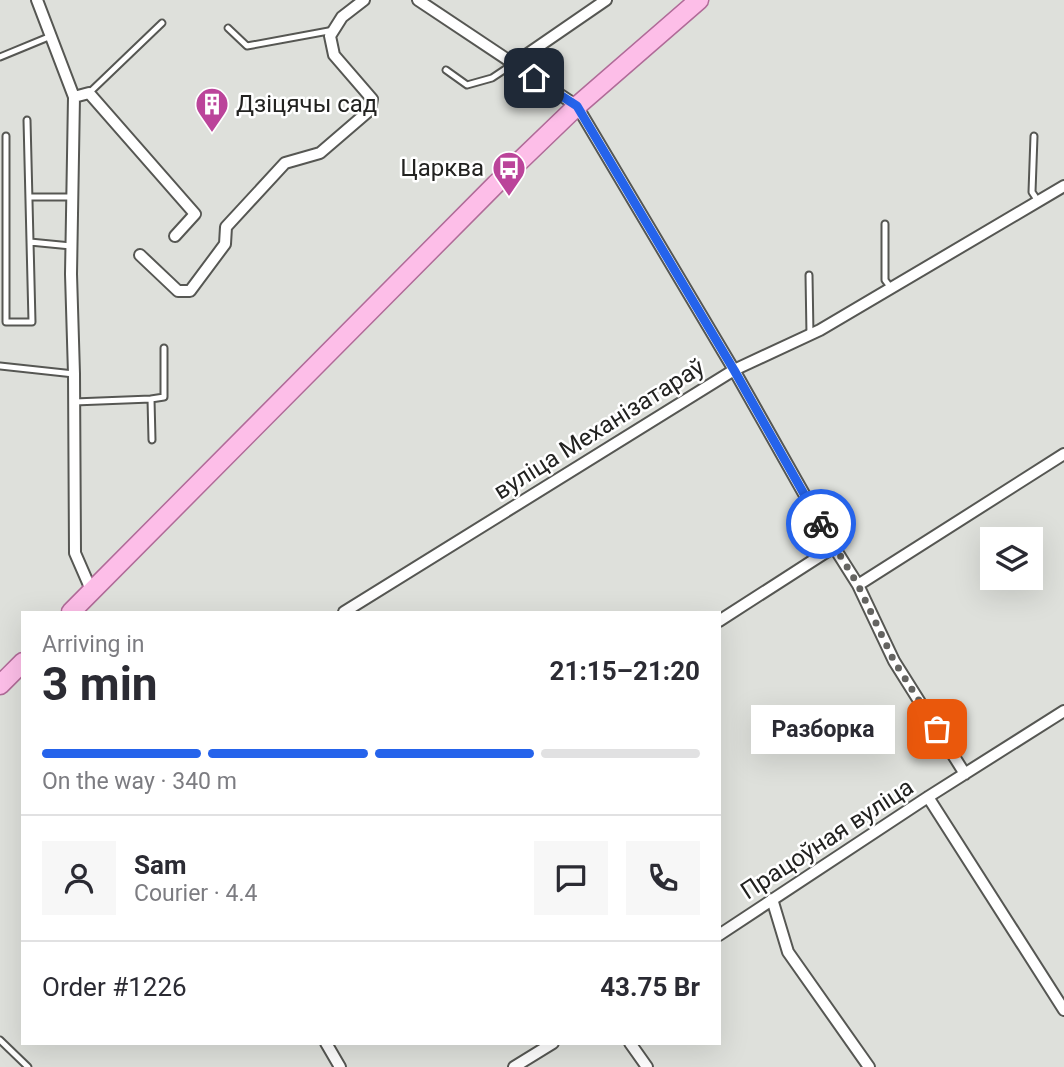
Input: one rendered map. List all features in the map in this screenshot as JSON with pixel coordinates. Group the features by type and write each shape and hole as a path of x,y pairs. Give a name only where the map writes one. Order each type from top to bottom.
{"main road":[{"path":"72,611 413,265 577,106 699,0"},
{"path":"0,685 21,664"}],"street":[{"path":"37,0 74,97 71,246 75,553 92,592"},
{"path":"140,255 178,291 190,291 225,244 226,227 285,163 320,153 370,110 372,99 330,47 330,36 342,18 364,0"},
{"path":"418,0 577,106 858,585 894,661 965,774"},
{"path":"513,64 606,0"},
{"path":"74,97 89,93 195,215 175,236"},
{"name":"вуліца Механізатараў","path":"346,611 734,370 810,335 1064,186"},
{"path":"858,585 1064,454"},
{"path":"721,620 834,548"},
{"name":"Працоўная вуліца","path":"721,934 1064,711"},
{"path":"928,797 1064,1010"},
{"path":"772,899 789,952 869,1067"},
{"path":"327,1045 340,1067"},
{"path":"514,1067 551,1045"},
{"path":"631,1045 647,1067"}],"lane":[{"path":"89,93 162,23"},
{"path":"228,28 247,46 334,30"},
{"path":"0,57 51,36"},
{"path":"446,70 467,85 492,78 513,64"},
{"path":"6,136 6,322 33,323 27,120"},
{"path":"1034,136 1032,192 1038,201"},
{"path":"29,197 72,197"},
{"path":"885,224 885,280 891,288"},
{"path":"30,242 71,246"},
{"path":"809,275 810,335"},
{"path":"74,402 164,397 164,348"},
{"path":"0,366 74,374"},
{"path":"151,399 152,440"},
{"path":"0,1040 28,1067"}],"way so far":[{"path":"821,524 858,585 894,661 937,729"}],"place":[{"name":"Дзіцячы сад","path":"212,134"},
{"name":"Царква","path":"509,198"},
{"name":"Разборка","path":"937,729"}],"route":[{"path":"534,78 577,106 734,370 821,524"}]}
